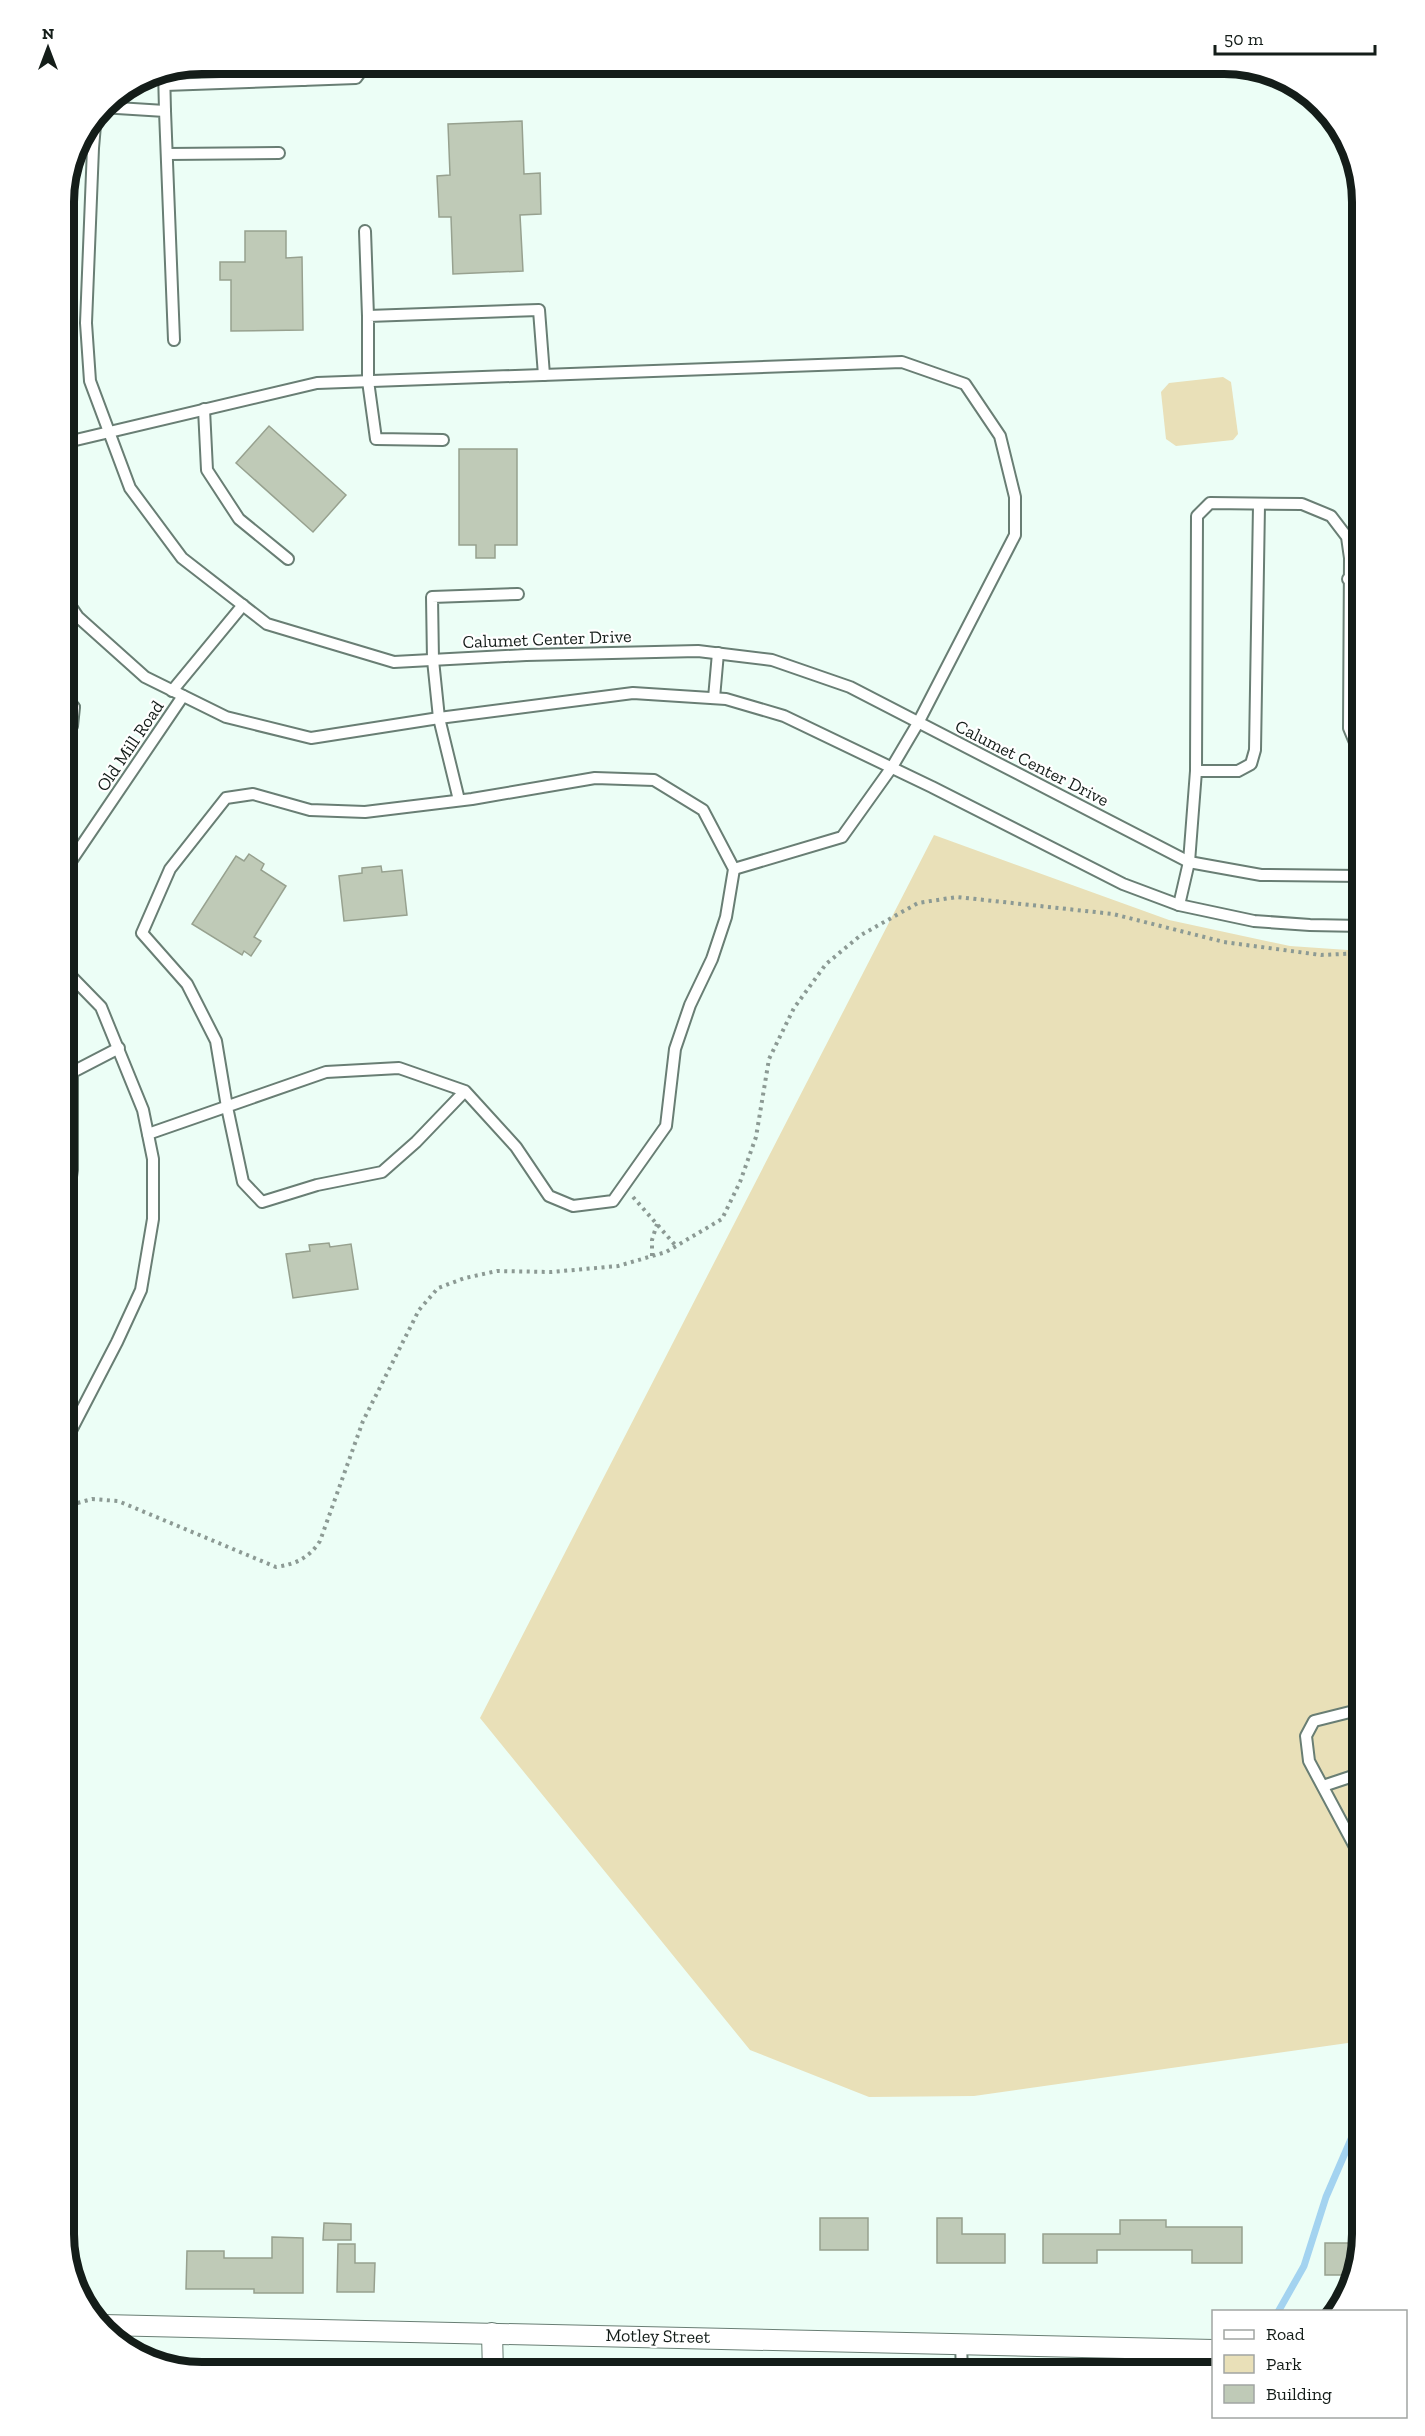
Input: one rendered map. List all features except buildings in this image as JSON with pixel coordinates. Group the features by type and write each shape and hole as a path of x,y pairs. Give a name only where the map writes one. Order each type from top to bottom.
{"street":[{"name":"Motley Street","path":"111,2325 1212,2350"},
{"path":"492,2333 493,2362"}],"lane":[{"path":"304,73 304,80"},
{"path":"165,85 356,78 360,73"},
{"path":"165,79 174,340"},
{"path":"113,109 165,111"},
{"name":"Calumet Center Drive","path":"95,131 86,323 90,381 130,488 182,558 267,624 394,662 698,651 772,660 850,687 1189,862 1261,875 1352,876"},
{"path":"167,154 279,153"},
{"path":"365,231 368,381 376,439 443,440"},
{"path":"368,316 539,310 544,375"},
{"path":"74,440 317,383 902,362 965,384 1000,436 1015,497 1015,535 918,723 892,767 842,837 734,869"},
{"path":"204,409 207,470 239,519 288,559"},
{"path":"1179,905 1189,862 1196,771 1197,516 1210,503 1302,504 1331,516 1347,537 1350,558 1348,579 1349,728 1352,735"},
{"path":"1196,771 1238,771 1251,764 1255,750 1259,505"},
{"path":"459,800 439,718 433,660 432,597 518,594"},
{"path":"172,691 243,605"},
{"path":"74,610 78,617 145,677 226,717 311,738 439,718 633,693 726,699 784,716 892,767 1123,884 1179,905 1254,921 1352,926"},
{"path":"714,699 718,653"},
{"name":"Old Mill Road","path":"74,857 183,696"},
{"path":"148,1134 227,1107 326,1072 399,1068 465,1091 516,1147 549,1196 573,1206 613,1201 666,1126 675,1049 690,1005 712,959 726,917 734,869 703,810 654,780 595,778 459,800 365,812 310,810 253,794 226,798 170,869 142,933 187,984 216,1041 227,1107 243,1182 262,1202 317,1185 382,1172 416,1142 465,1091"},
{"path":"73,1426 141,1290 153,1220 153,1159 143,1110 101,1006 74,979"},
{"path":"74,1072 119,1048"},
{"path":"1352,1711 1314,1721 1306,1736 1309,1761 1352,1835"},
{"path":"1323,1786 1352,1776"},
{"path":"961,2343 962,2362"}],"path":[{"path":"73,1504 92,1499 118,1501 276,1567 294,1564 312,1553 320,1541 363,1421 418,1310 438,1288 465,1278 497,1271 551,1272 618,1266 676,1246 722,1219 756,1137 769,1059 794,1008 826,964 861,934 918,903 957,897 1113,914 1224,942 1320,954 1352,953"},
{"path":"623,1187 676,1246"},
{"path":"652,1256 652,1240 658,1224"}],"green space":[{"path":"1223,377 1231,382 1238,434 1233,440 1176,446 1166,439 1161,392 1169,383"},
{"path":"934,835 1169,920 1290,946 1352,950 1352,2042 974,2096 869,2097 750,2050 480,1718"}],"waterway":[{"path":"1279,2310 1304,2266 1326,2197 1352,2137"}]}
